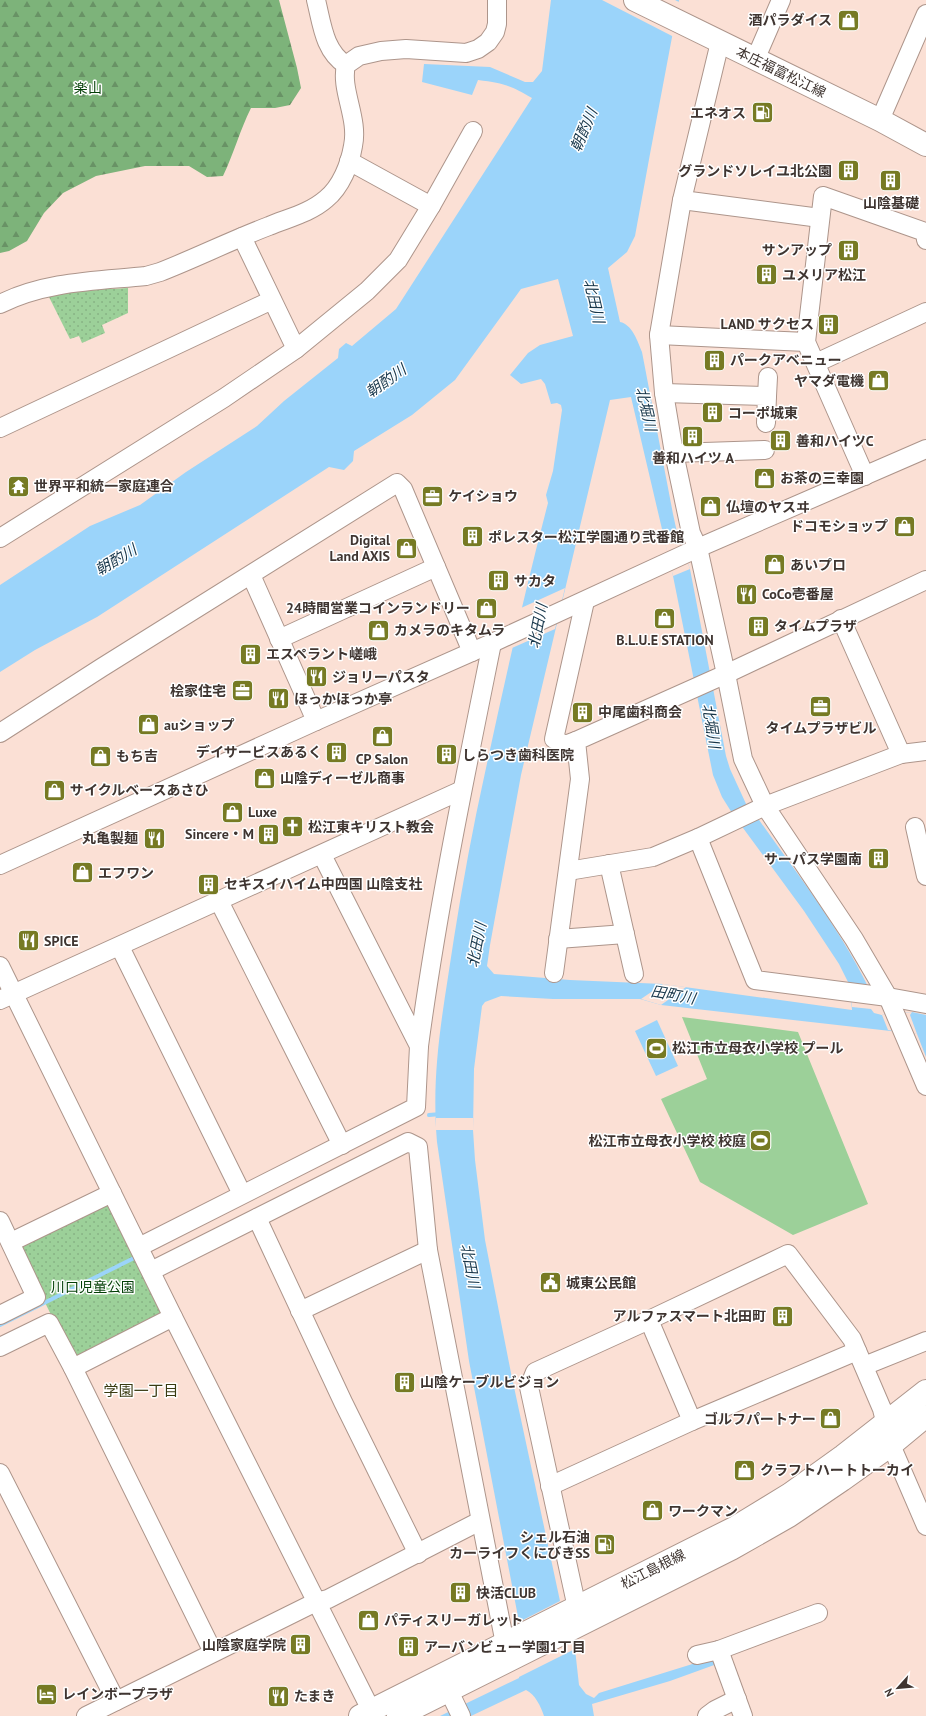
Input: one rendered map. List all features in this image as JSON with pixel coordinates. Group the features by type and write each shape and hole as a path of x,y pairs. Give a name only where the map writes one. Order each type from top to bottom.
{"main road":[{"name":"本庄福富松江線","path":"635,0 880,120 920,140 926,145"},
{"name":"松江島根線","path":"365,1713 512,1647 573,1616 736,1527 790,1494 886,1424 926,1391"},
{"name":"松江島根線","path":"573,1616 731,1549 782,1520 891,1445 926,1416"},
{"name":"松江島根線","path":"398,1716 456,1704 512,1647"}],"street":[{"path":"316,0 326,41 336,57 346,65"},
{"path":"346,65 359,56 381,51 406,49 466,53 478,49 488,42 495,32 497,24 497,0"},
{"path":"755,60 781,0"},
{"path":"880,120 926,14"},
{"path":"720,42 682,200 659,335 664,393 674,453 691,532 693,551 719,676 759,808 854,939 904,1034 926,1086"},
{"path":"0,304 31,291 59,284 146,276 160,272 308,210 326,200 338,185 349,161 353,146 355,132 345,76 346,65"},
{"path":"0,538 224,398 296,349 367,291 398,260 431,206 473,131"},
{"path":"349,161 431,206"},
{"path":"866,476 806,342 823,196 924,232 926,240"},
{"path":"682,200 820,218"},
{"path":"242,237 296,349"},
{"path":"0,428 272,300"},
{"path":"816,363 926,312"},
{"path":"659,335 806,342"},
{"path":"766,423 768,377"},
{"path":"664,393 767,396"},
{"path":"0,865 316,721 498,641 666,563 926,449"},
{"path":"674,453 765,450"},
{"path":"0,733 397,483 403,489 472,652"},
{"path":"279,639 436,567"},
{"path":"251,575 316,721"},
{"path":"581,603 554,739 565,745 719,676 926,580"},
{"path":"842,619 901,754"},
{"path":"144,1257 242,1194 416,1107 419,1046 425,1000 462,790 498,641"},
{"path":"554,973 580,779 576,741"},
{"path":"568,871 653,857 698,838 759,808 901,754 926,751"},
{"path":"7,997 120,947 462,790"},
{"path":"915,827 926,876"},
{"path":"698,838 755,980 850,992 885,1000 926,1004"},
{"path":"322,855 419,1046"},
{"path":"609,864 634,974"},
{"path":"219,901 342,1145"},
{"path":"558,939 625,934"},
{"path":"120,947 242,1194"},
{"path":"0,966 7,997 112,1193 316,1602 365,1713"},
{"path":"144,1257 257,1218 408,1142 418,1147 428,1250 480,1521 512,1647"},
{"path":"11,1242 112,1193"},
{"path":"257,1218 343,1402 418,1554"},
{"path":"0,1221 36,1297 0,1315"},
{"path":"300,1311 428,1250"},
{"path":"573,1616 550,1486 529,1387 535,1372 788,1254 852,1339 882,1409 891,1445 926,1526"},
{"path":"73,1368 173,1317"},
{"path":"649,1320 692,1421"},
{"path":"0,1348 49,1323 73,1368 213,1652"},
{"path":"550,1486 692,1421 860,1358 926,1341"},
{"path":"0,1473 116,1701"},
{"path":"86,1716 316,1602 328,1599 480,1521"},
{"path":"697,1655 719,1650 818,1613"},
{"path":"719,1650 743,1716"},
{"path":"707,1716 736,1699"}],"green space":[{"name":"楽山","path":"0,0 279,0 301,88 290,105 275,108 251,108 223,176 207,177 189,166 145,166 96,176 63,193 44,213 27,241 9,251 0,253"},
{"path":"106,283 110,289 128,288 128,313 102,325 105,333 82,343 79,336 70,339 46,291"},
{"name":"松江市立母衣小学校 校庭","path":"682,1017 798,1032 868,1204 793,1235 700,1182 661,1099 707,1079"},
{"name":"川口児童公園","path":"103,1204 109,1206 161,1312 160,1316 72,1358 19,1249 21,1244"}],"water":[{"path":"551,0 679,0 635,236 627,252 608,268 620,322 624,323 631,330 642,352 673,514 678,537 690,569 726,756 730,769 747,806 757,817 825,913 840,937 869,988 881,1015 912,1012 926,1015 926,1057 917,1034 661,1005 640,999 553,999 501,996 485,1002 482,1006 474,1069 473,1130 475,1160 485,1240 511,1373 560,1601 575,1649 579,1685 586,1694 594,1698 599,1693 715,1657 717,1664 670,1681 592,1704 594,1716 544,1716 535,1698 526,1690 471,1716 440,1716 519,1678 519,1622 469,1361 437,1142 435,1100 439,1039 457,916 468,856 510,659 548,503 546,495 553,471 562,410 561,405 557,403 551,404 545,384 541,379 521,384 510,375 528,353 540,345 573,336 558,279 521,289 455,380 412,415 354,451 353,461 344,470 329,467 97,617 35,650 0,672 0,585 90,526 140,505 186,472 257,426 284,401 338,358 339,349 346,343 352,346 396,309 532,98 506,85 487,81 478,80 472,95 422,82 424,64 490,67 525,82 533,82 542,71","holes":["631,397 673,576 713,775 722,797 732,813 804,911 839,964 850,986 852,1010 663,984 570,980 494,974 487,966 521,775 610,400"]},
{"name":"松江市立母衣小学校 プール","path":"657,1020 678,1066 656,1076 635,1031"}],"pier":[{"path":"602,0 675,0 681,3 674,37"},
{"path":"678,537 690,569 673,576 665,543"},
{"path":"565,588 555,629 512,648 521,608"},
{"path":"663,984 686,987 661,1005 641,999"},
{"path":"850,986 870,987 882,1015 874,1013 871,1009 852,1007"},
{"path":"912,1012 910,1015 917,1034 888,1030 882,1015"},
{"path":"436,1118 473,1118 473,1130 436,1130"},
{"path":"560,1601 575,1649 519,1677 519,1622"}],"waterway":[{"path":"429,1115 441,1114"},
{"path":"0,1325 138,1256"}],"place":[{"name":"酒パラダイス","path":"848,20"},
{"name":"エネオス","path":"762,113"},
{"name":"グランドソレイユ北公園","path":"848,171"},
{"name":"山陰基礎","path":"891,181"},
{"name":"サンアップ","path":"848,250"},
{"name":"ユメリア松江","path":"767,275"},
{"name":"LAND サクセス","path":"829,324"},
{"name":"パークアベニュー","path":"714,360"},
{"name":"ヤマダ電機","path":"879,381"},
{"name":"コーポ城東","path":"713,413"},
{"name":"善和ハイツ A","path":"693,436"},
{"name":"善和ハイツC","path":"780,441"},
{"name":"お茶の三幸園","path":"765,478"},
{"name":"世界平和統一家庭連合","path":"18,486"},
{"name":"ケイショウ","path":"432,496"},
{"name":"仏壇のヤスヰ","path":"711,507"},
{"name":"ドコモショップ","path":"904,526"},
{"name":"ポレスター松江学園通り弐番館","path":"473,537"},
{"name":"Digital Land AXIS","path":"406,548"},
{"name":"あいプロ","path":"775,565"},
{"name":"サカタ","path":"498,581"},
{"name":"CoCo壱番屋","path":"746,594"},
{"name":"24時間営業コインランドリー","path":"486,608"},
{"name":"B.L.U.E STATION","path":"665,618"},
{"name":"タイムプラザ","path":"759,626"},
{"name":"カメラのキタムラ","path":"379,630"},
{"name":"エスペラント嵯峨","path":"251,654"},
{"name":"ジョリーパスタ","path":"316,677"},
{"name":"桧家住宅","path":"242,691"},
{"name":"ほっかほっか亭","path":"279,699"},
{"name":"タイムプラザビル","path":"821,706"},
{"name":"中尾歯科商会","path":"583,712"},
{"name":"auショップ","path":"149,725"},
{"name":"CP Salon","path":"382,737"},
{"name":"デイサービスあるく","path":"337,752"},
{"name":"しらつき歯科医院","path":"447,755"},
{"name":"もち吉","path":"101,756"},
{"name":"山陰ディーゼル商事","path":"265,778"},
{"name":"サイクルベースあさひ","path":"54,790"},
{"name":"Luxe","path":"233,812"},
{"name":"松江東キリスト教会","path":"293,827"},
{"name":"Sincere・M","path":"269,834"},
{"name":"丸亀製麺","path":"154,838"},
{"name":"サーパス学園南","path":"878,859"},
{"name":"エフワン","path":"82,873"},
{"name":"セキスイハイム中四国 山陰支社","path":"208,884"},
{"name":"SPICE","path":"29,941"},
{"name":"松江市立母衣小学校 プール","path":"657,1048"},
{"name":"松江市立母衣小学校 校庭","path":"761,1141"},
{"name":"城東公民館","path":"551,1283"},
{"name":"アルファスマート北田町","path":"782,1316"},
{"name":"山陰ケーブルビジョン","path":"404,1382"},
{"name":"ゴルフパートナー","path":"831,1419"},
{"name":"クラフトハートトーカイ","path":"744,1470"},
{"name":"ワークマン","path":"652,1511"},
{"name":"シェル石油 カーライフくにびきSS","path":"605,1545"},
{"name":"快活CLUB","path":"461,1593"},
{"name":"パティスリーガレット","path":"369,1620"},
{"name":"山陰家庭学院","path":"301,1645"},
{"name":"アーバンビュー学園1丁目","path":"408,1647"},
{"name":"レインボープラザ","path":"47,1694"},
{"name":"たまき","path":"278,1696"}],"district":[{"name":"学園一丁目","path":"141,1391"}],"water label":[{"name":"朝酌川","path":"584,130"},
{"name":"北田川","path":"594,301"},
{"name":"朝酌川","path":"386,381"},
{"name":"北堀川","path":"646,409"},
{"name":"朝酌川","path":"116,560"},
{"name":"北田川","path":"538,626"},
{"name":"北堀川","path":"711,726"},
{"name":"北田川","path":"477,945"},
{"name":"田町川","path":"673,995"},
{"name":"北田川","path":"470,1266"}]}
